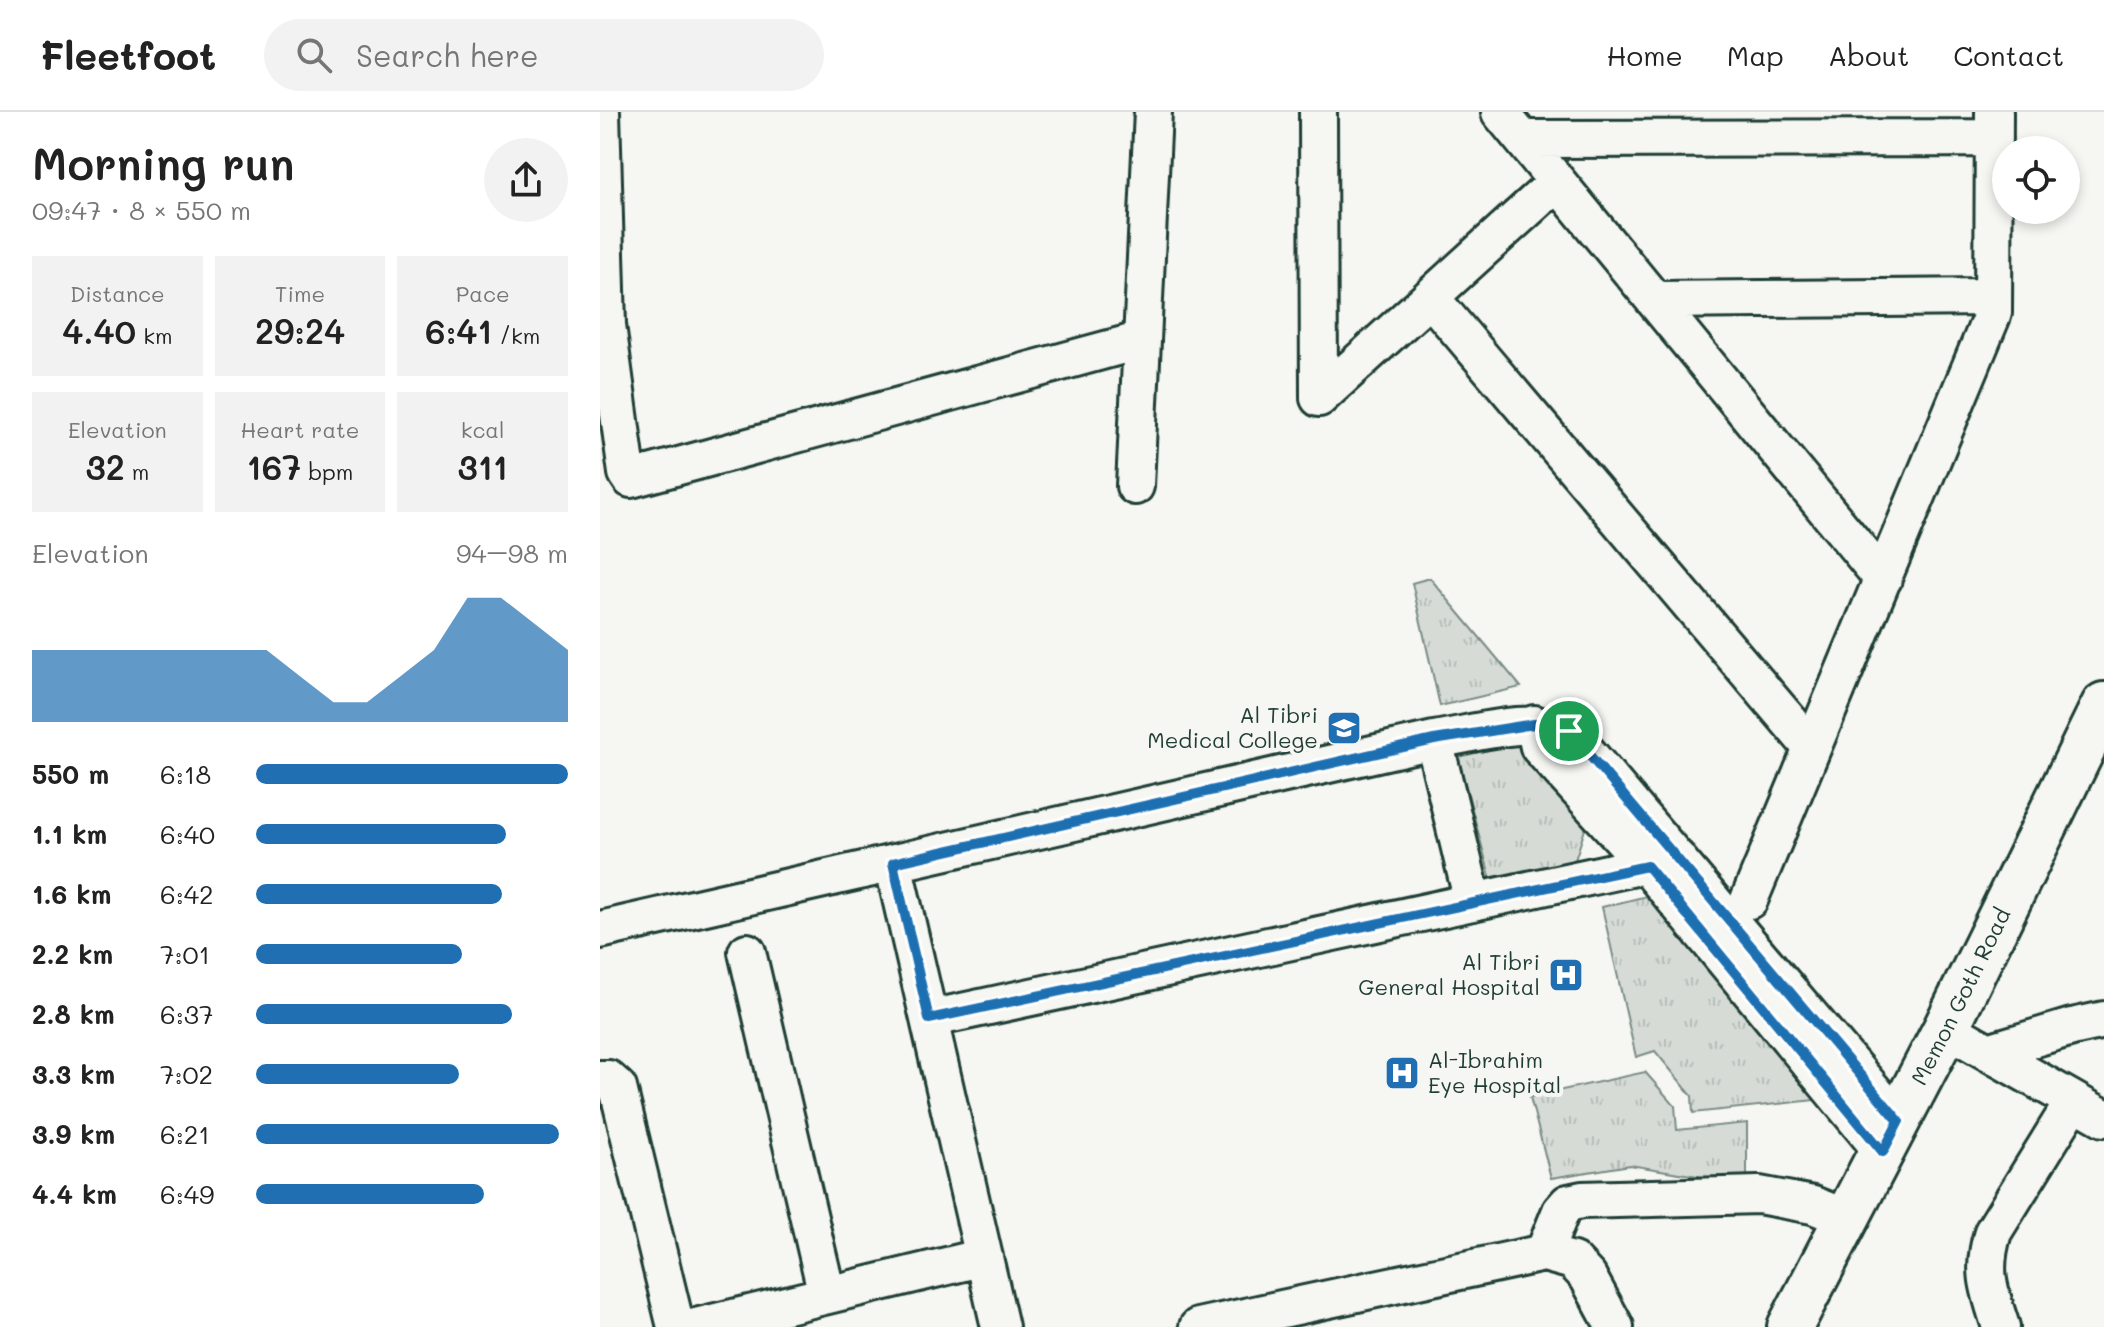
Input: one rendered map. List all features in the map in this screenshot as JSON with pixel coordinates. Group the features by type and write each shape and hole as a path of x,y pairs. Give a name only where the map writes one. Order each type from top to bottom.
{"main road":[{"name":"Memon Goth Road","path":"1790,1327 1891,1137 2104,705"}],"street":[{"path":"601,112 607,325 627,473 631,479 1142,340"},
{"path":"1135,486 1153,112"},
{"path":"1318,112 1319,398 1557,182"},
{"path":"1500,112 1883,579"},
{"path":"1523,139 1994,125 1993,313 1749,900"},
{"path":"1430,297 1812,748"},
{"path":"1654,300 1993,297"},
{"path":"600,930 1434,740 1534,724 1539,747 1662,862 1891,1137"},
{"path":"1434,740 1473,902"},
{"path":"929,1019 1662,862"},
{"path":"893,863 1000,1327"},
{"path":"747,952 827,1295"},
{"path":"1988,1052 2104,1020"},
{"path":"1946,1028 2089,1110 1993,1232 1986,1255 1986,1280 2001,1327"},
{"path":"600,1079 608,1079 618,1088 676,1327"},
{"path":"1544,1253 1561,1211 1568,1203 1582,1200 1759,1195 1813,1205 1848,1219"},
{"path":"1198,1327 1544,1253 1573,1261 1588,1277 1615,1327"},
{"path":"696,1327 984,1257"}],"green space":[{"path":"1430,578 1521,687 1440,706 1412,583"},
{"path":"1523,742 1591,811 1574,863 1491,880 1458,757"},
{"path":"1648,896 1815,1100 1693,1113 1692,1096 1655,1051 1636,1057 1602,907"},
{"path":"1645,1072 1675,1106 1677,1130 1747,1123 1747,1184 1630,1165 1551,1178 1530,1097"}],"place":[{"name":"Al Tibri Medical College","path":"1344,728"},
{"name":"Al Tibri General Hospital","path":"1566,975"},
{"name":"Al-Ibrahim Eye Hospital","path":"1402,1073"}],"route":[{"path":"1534,724 1569,731 1899,1121 1883,1152 1647,866 929,1019 893,863 1434,740 1534,724"}]}
